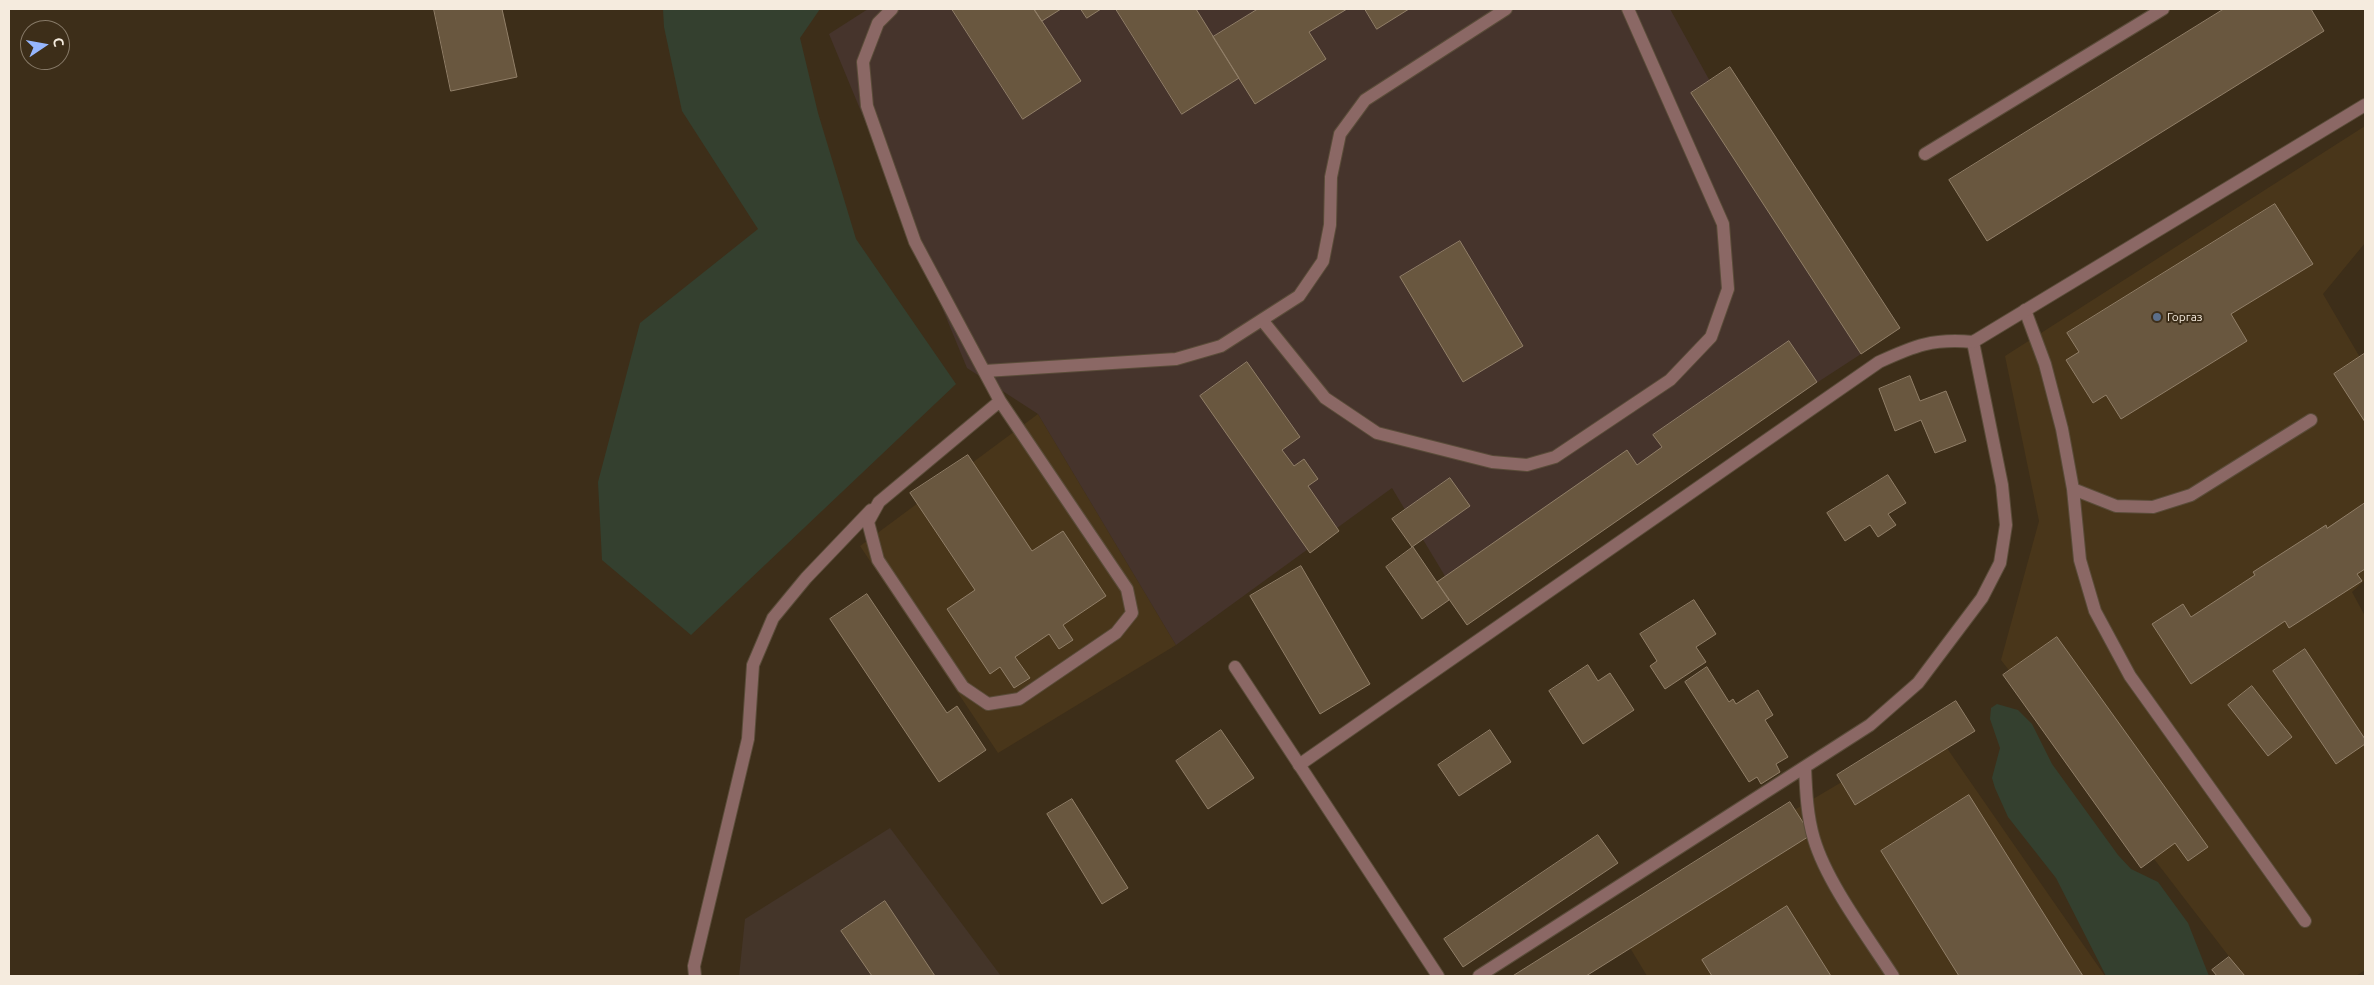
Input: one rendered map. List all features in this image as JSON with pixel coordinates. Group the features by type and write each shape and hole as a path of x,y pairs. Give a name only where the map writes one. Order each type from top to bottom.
{"street":[{"path":"879,502 868,522 878,560 963,686 988,704 1019,699 1116,633 1132,613 1127,589 1000,400 915,242 867,106 863,62 878,23 892,9"},
{"path":"984,371 1176,359 1221,346 1299,296 1323,261 1330,225 1332,177 1340,134 1365,100 1506,9"},
{"path":"1262,320 1325,398 1377,433 1492,462 1527,466 1555,456 1670,380 1711,337 1728,289 1723,224 1628,9"},
{"path":"1925,154 2163,9"},
{"path":"1299,765 1878,362 1916,345 1948,340 1973,342 2365,105"},
{"path":"2025,310 2044,364 2062,429 2073,489 2080,560 2093,602 2130,676 2305,921"},
{"path":"1479,976 1870,725 1918,682 1982,598 2000,563 2006,525 2002,485 1973,342"},
{"path":"695,976 694,966 748,739 753,665 773,618 806,578 879,502 1000,400"},
{"path":"2073,489 2116,506 2153,507 2191,495 2311,420"},
{"path":"1235,667 1438,976"},
{"path":"1805,767 1806,799 1814,840 1827,871 1893,976"}],"shaded area":[{"path":"868,9 1670,9 1861,354 1466,611 1392,488 1176,645 1038,414 967,368 829,34"},
{"path":"2365,126 2365,243 2323,294 2365,366 2365,580 2352,592 2365,616 2365,970 2356,976 2244,976 2001,660 2039,521 2005,356"},
{"path":"1038,414 1176,645 998,753 860,546"},
{"path":"1933,728 2105,976 1647,976 1612,918"},
{"path":"890,828 1001,976 739,976 745,919"}],"green space":[{"path":"663,9 820,9 800,38 818,113 856,239 956,384 691,635 602,560 598,482 640,323 758,229 682,111 664,27"},
{"path":"1997,704 2018,710 2032,724 2052,764 2118,855 2131,869 2158,882 2188,923 2209,976 2106,976 2056,878 2008,817 1995,788 1992,778 2000,748 1990,719 1991,708"}],"building":[{"path":"434,9 502,9 517,77 451,91"},
{"path":"952,9 1034,9 1081,81 1023,119"},
{"path":"1034,9 1061,9 1042,21"},
{"path":"1081,9 1101,9 1087,18"},
{"path":"1116,9 1196,9 1239,78 1182,114"},
{"path":"1258,9 1347,9 1309,32 1326,59 1255,104 1213,37"},
{"path":"1365,9 1409,9 1377,29"},
{"path":"2224,9 2311,9 2324,31 1987,241 1949,180"},
{"path":"1730,67 1900,328 1861,354 1691,93"},
{"path":"2275,204 2313,264 2231,314 2247,341 2121,419 2106,395 2093,403 2066,360 2079,352 2067,333"},
{"path":"1460,241 1523,346 1463,382 1400,277"},
{"path":"1789,341 1817,382 1467,625 1437,582 1627,450 1637,465 1662,447 1653,435"},
{"path":"2364,354 2365,356 2365,422 2334,374"},
{"path":"1247,362 1300,437 1282,450 1294,466 1304,459 1318,479 1308,486 1339,531 1310,553 1200,396"},
{"path":"1910,376 1920,401 1946,391 1966,441 1935,453 1921,420 1895,431 1879,389"},
{"path":"968,455 1032,551 1063,531 1106,596 1063,625 1073,640 1059,649 1049,634 1015,657 1030,678 1014,688 1000,667 990,674 947,609 975,590 910,493"},
{"path":"1888,475 1906,503 1888,514 1896,525 1878,537 1870,525 1845,541 1827,513"},
{"path":"1450,478 1470,506 1412,547 1392,519"},
{"path":"2365,503 2365,569 2357,574 2362,581 2289,628 2285,621 2191,684 2152,624 2183,604 2191,617 2255,575 2253,572 2326,525 2327,528"},
{"path":"1413,547 1449,600 1422,619 1386,567"},
{"path":"1301,566 1370,684 1320,714 1250,596"},
{"path":"867,594 947,713 957,706 986,750 939,782 830,619"},
{"path":"1694,600 1716,634 1696,647 1706,662 1665,689 1650,666 1657,661 1640,634"},
{"path":"2057,637 2208,847 2188,861 2175,843 2141,868 2003,675"},
{"path":"2305,649 2365,739 2365,744 2336,764 2273,671"},
{"path":"1588,665 1598,681 1610,673 1634,710 1583,744 1549,691"},
{"path":"1707,667 1729,702 1733,699 1736,704 1758,690 1773,715 1765,720 1788,757 1776,764 1780,772 1761,784 1757,777 1749,782 1685,682"},
{"path":"2252,686 2292,737 2268,756 2228,705"},
{"path":"1956,701 1975,731 1855,805 1837,775"},
{"path":"1221,730 1254,778 1208,809 1176,761"},
{"path":"1490,730 1511,762 1459,796 1438,765"},
{"path":"1969,795 2083,976 1959,976 1881,851"},
{"path":"1072,799 1128,888 1102,904 1047,814"},
{"path":"1790,802 1811,835 1586,976 1513,976"},
{"path":"1598,835 1618,863 1463,967 1444,939"},
{"path":"885,901 935,976 872,976 841,931"},
{"path":"1787,906 1831,976 1712,976 1702,960"},
{"path":"2229,957 2245,976 2217,976 2212,970"}],"place":[{"name":"Горгаз","path":"2157,317"}]}
